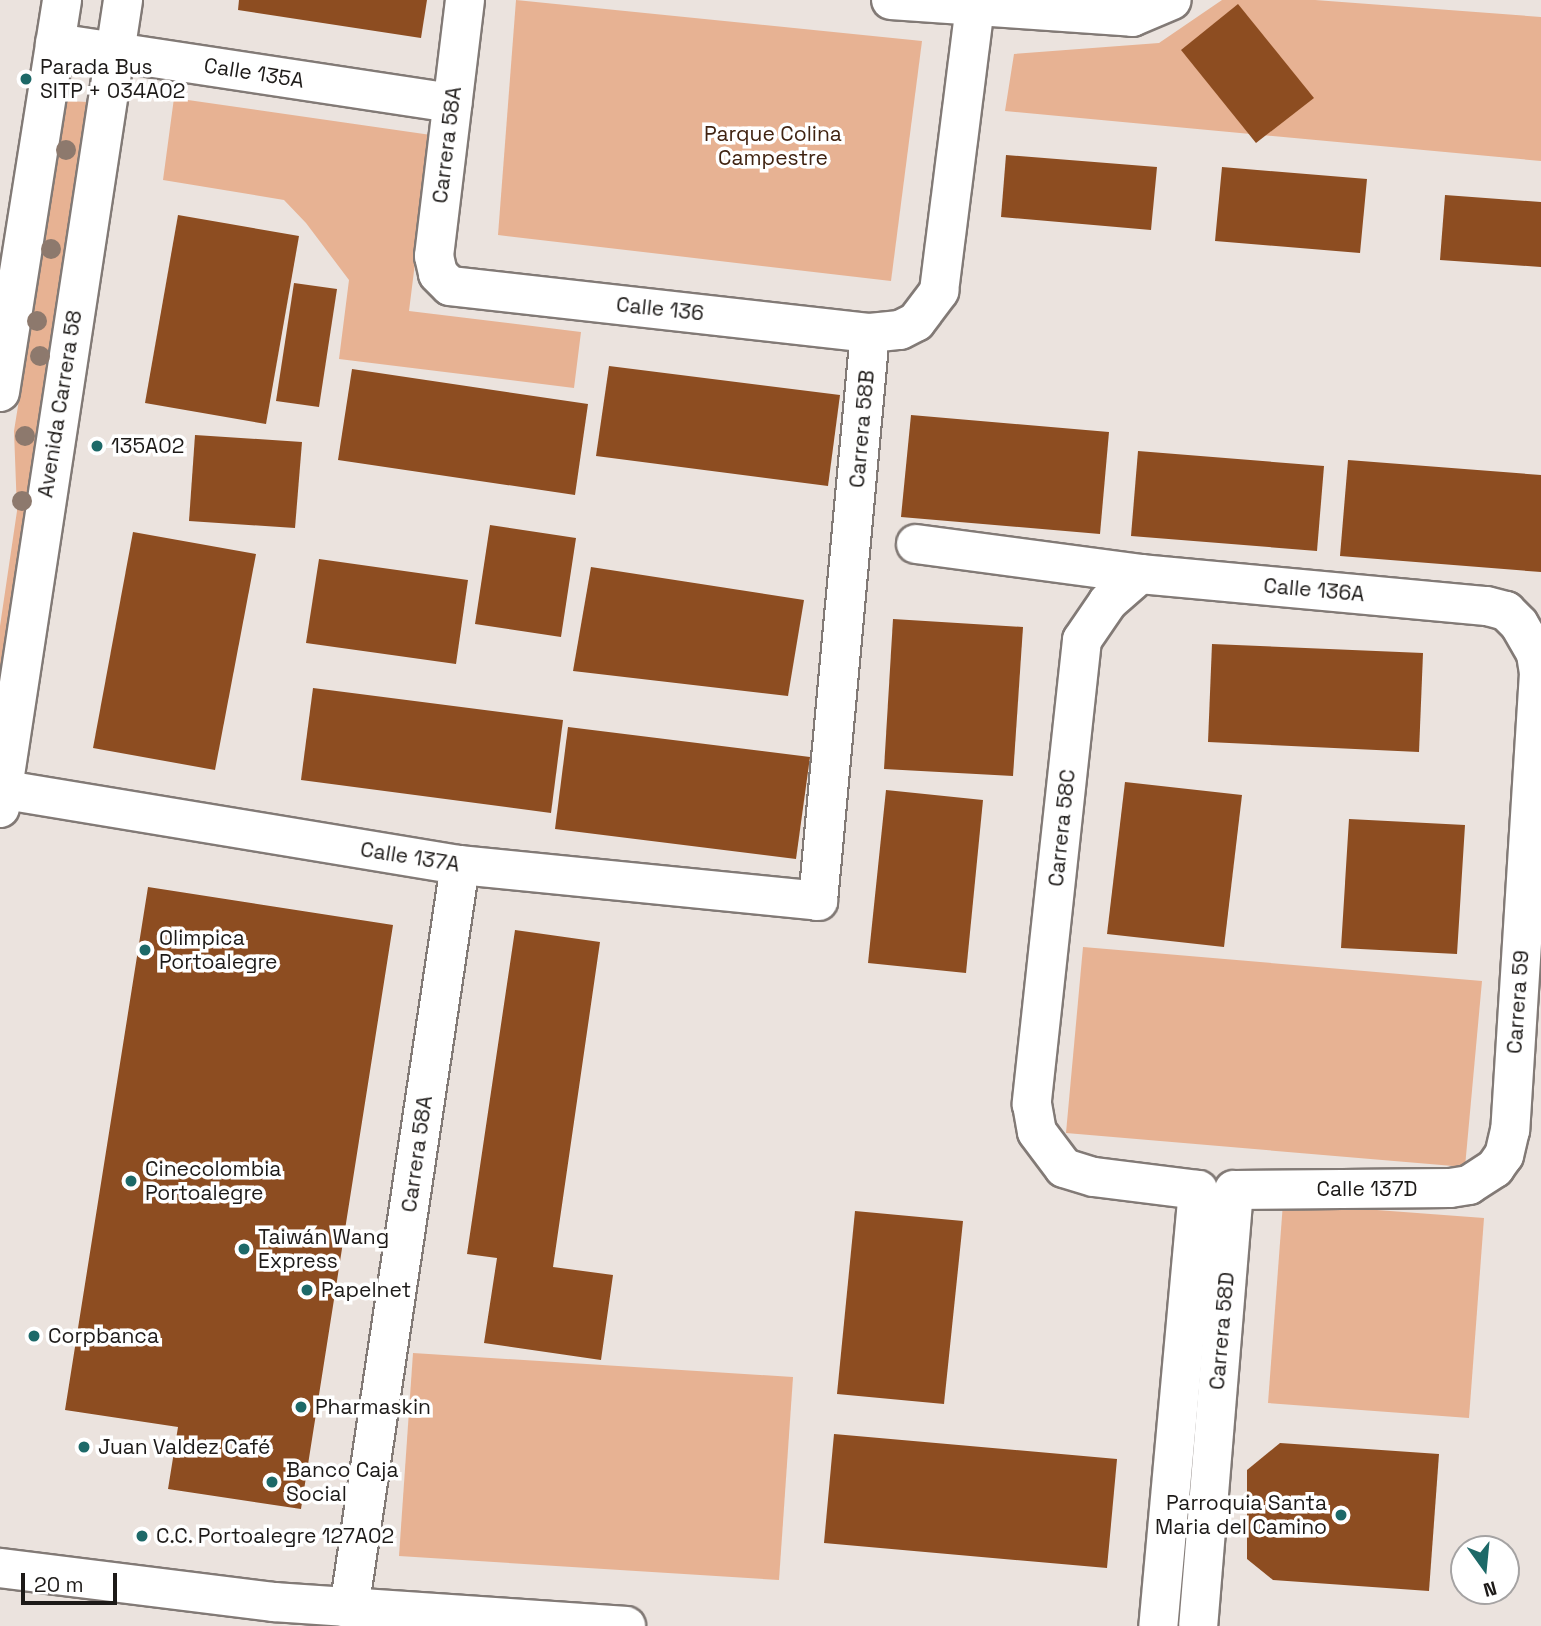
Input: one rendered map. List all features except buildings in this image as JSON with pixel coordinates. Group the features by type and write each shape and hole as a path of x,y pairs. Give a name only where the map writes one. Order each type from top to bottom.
{"street":[{"path":"0,392 9,263 62,0"},
{"name":"Avenida Carrera 58","path":"1,796 123,0"},
{"name":"Carrera 58A","path":"450,286 438,274 434,256 465,0"},
{"path":"891,0 1132,17 1172,0"},
{"path":"870,333 900,330 916,322 939,291 975,6"},
{"name":"Calle 135A","path":"55,43 452,103"},
{"name":"Calle 136","path":"450,286 870,333"},
{"name":"Carrera 58B","path":"821,898 870,333"},
{"name":"Calle 136A","path":"916,544 1140,574 1487,606"},
{"name":"Carrera 58C","path":"1032,1104 1083,640 1108,603 1140,574"},
{"name":"Carrera 59","path":"1487,606 1506,611 1519,624 1536,654 1539,673 1510,1130 1495,1168"},
{"name":"Calle 137A","path":"1,796 460,865 814,903 821,898"},
{"name":"Carrera 58A","path":"349,1609 460,865"},
{"name":"Calle 137D","path":"1032,1104 1037,1132 1064,1168 1094,1177 1216,1190 1450,1188 1469,1185 1495,1168"},
{"name":"Carrera 58D","path":"1158,1626 1172,1469 1216,1190"},
{"name":"Carrera 58D","path":"1198,1626 1210,1472 1216,1190"},
{"path":"1172,1469 1210,1472"},
{"path":"0,1541 81,1581"},
{"path":"0,1568 81,1581 349,1609 626,1626"}],"green space":[{"name":"Parque Colina Campestre","path":"516,0 922,41 891,281 498,235"},
{"path":"1222,0 1315,0 1541,17 1541,161 1005,111 1014,54 1159,43"},
{"path":"174,98 431,135 409,311 581,332 574,388 339,359 349,280 306,223 284,200 163,180"},
{"path":"67,101 88,102 0,675 0,626 17,511 14,431"},
{"path":"1083,947 1482,981 1465,1167 1066,1133"},
{"path":"1283,1203 1484,1218 1469,1418 1268,1403"},
{"path":"413,1353 793,1377 779,1580 399,1556"}],"place":[{"name":"Parada Bus SITP + 034A02","path":"26,79"},
{"name":"135A02","path":"97,446"},
{"name":"Olimpica Portoalegre","path":"145,950"},
{"name":"Cinecolombia Portoalegre","path":"131,1181"},
{"name":"Taiwán Wang Express","path":"244,1249"},
{"name":"Papelnet","path":"307,1290"},
{"name":"Corpbanca","path":"34,1336"},
{"name":"Pharmaskin","path":"301,1407"},
{"name":"Juan Valdez Café","path":"84,1447"},
{"name":"Banco Caja Social","path":"272,1482"},
{"name":"Parroquia Santa Maria del Camino","path":"1341,1515"},
{"name":"C.C. Portoalegre 127A02","path":"142,1536"}]}
